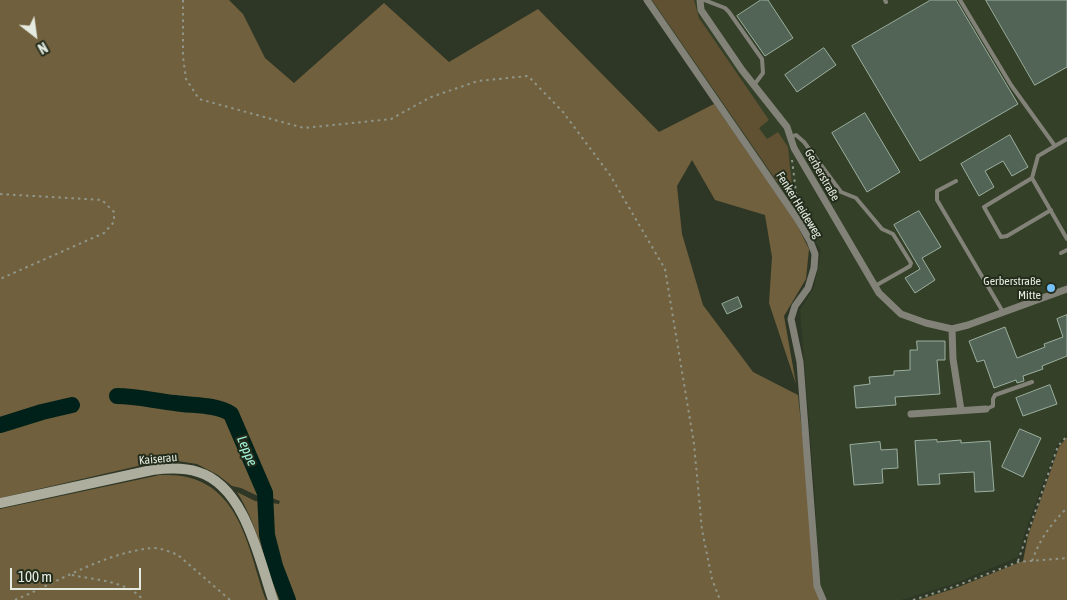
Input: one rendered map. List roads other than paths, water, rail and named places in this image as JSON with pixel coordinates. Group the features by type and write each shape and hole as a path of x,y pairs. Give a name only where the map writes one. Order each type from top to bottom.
{"main road":[{"name":"Kaiserau","path":"0,503 152,470 167,468 199,472 218,482 232,497 242,513 273,600"}],"street":[{"name":"Fenker Heideweg","path":"647,0 798,220 815,254 814,268 808,288 795,306 790,319 800,362 817,586 823,600"},
{"name":"Gerberstraße","path":"702,0 701,10 754,85 787,127 794,148 879,293 901,314 926,323 952,329 1067,289"},
{"path":"952,329 953,359 961,410"},
{"path":"911,414 986,409"}],"lane":[{"path":"702,0 725,8 762,59 763,73 754,85"},
{"path":"960,0 1011,85 1055,146"},
{"path":"790,137 796,135 800,138 842,192 856,198 882,229 893,234 911,263 910,266 875,286"},
{"path":"1051,210 1007,236 1001,237 984,207 1032,178 1038,156 1067,139"},
{"path":"1032,178 1067,239"},
{"path":"956,181 937,192 937,200 1003,312"},
{"path":"1062,253 1067,250"},
{"path":"986,409 993,406 995,396 1032,382"}],"waterway":[{"name":"Leppe","path":"117,396 218,408 231,414 265,493 267,535 275,566 288,600"},
{"name":"Leppe","path":"0,425 72,405"}],"place":[{"name":"Gerberstraße Mitte","path":"1051,288"}]}
